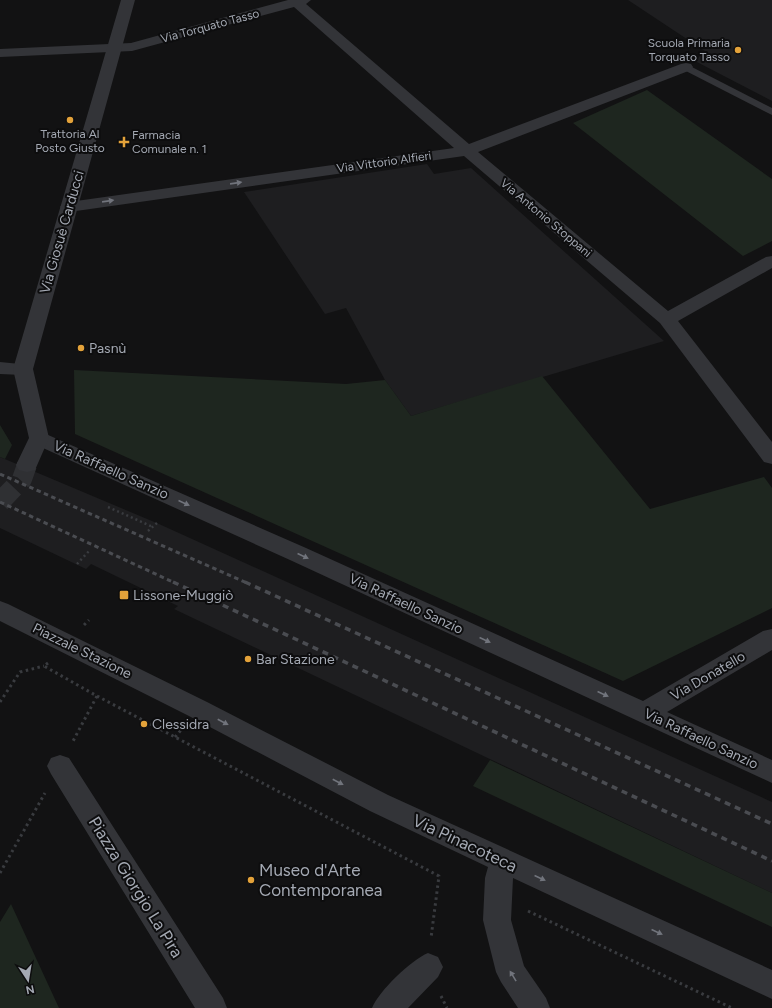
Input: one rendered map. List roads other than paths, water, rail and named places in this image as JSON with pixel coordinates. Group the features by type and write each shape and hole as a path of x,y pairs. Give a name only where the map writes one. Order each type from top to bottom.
{"street":[{"name":"Via Giosuè Carducci","path":"39,438 23,369 128,0"},
{"name":"Via Torquato Tasso","path":"0,53 132,47 300,1"},
{"name":"Via Antonio Stoppani","path":"300,1 467,151 667,320 772,456"},
{"name":"Via Vittorio Alfieri","path":"69,207 467,151 686,67"},
{"path":"667,320 772,261"},
{"path":"0,368 23,369"},
{"path":"28,465 39,438"},
{"name":"Via Raffaello Sanzio","path":"39,438 298,554 772,772"},
{"name":"Piazzale Stazione","path":"0,610 163,691"},
{"name":"Via Donatello","path":"644,713 772,638"},
{"name":"Via Pinacoteca","path":"163,691 378,803 772,985"},
{"name":"Piazza Giorgio La Pira","path":"60,766 212,1008"},
{"path":"504,861 499,878 497,920 510,972 535,1008"},
{"path":"387,1008 428,967"}],"lane":[{"path":"686,67 772,112"}],"tunnel":[{"path":"0,502 22,479 27,465"}],"railway":[{"path":"0,474 247,583"},
{"path":"0,502 175,583"},
{"path":"173,582 772,861"},
{"path":"245,582 772,824"}],"place":[{"name":"Scuola Primaria Torquato Tasso","path":"738,50"},
{"name":"Trattoria Al Posto Giusto","path":"70,120"},
{"name":"Farmacia Comunale n. 1","path":"124,142"},
{"name":"Pasnù","path":"81,348"},
{"name":"Lissone-Muggiò","path":"124,595"},
{"name":"Bar Stazione","path":"248,659"},
{"name":"Clessidra","path":"144,724"},
{"name":"Museo d'Arte Contemporanea","path":"251,880"}]}
